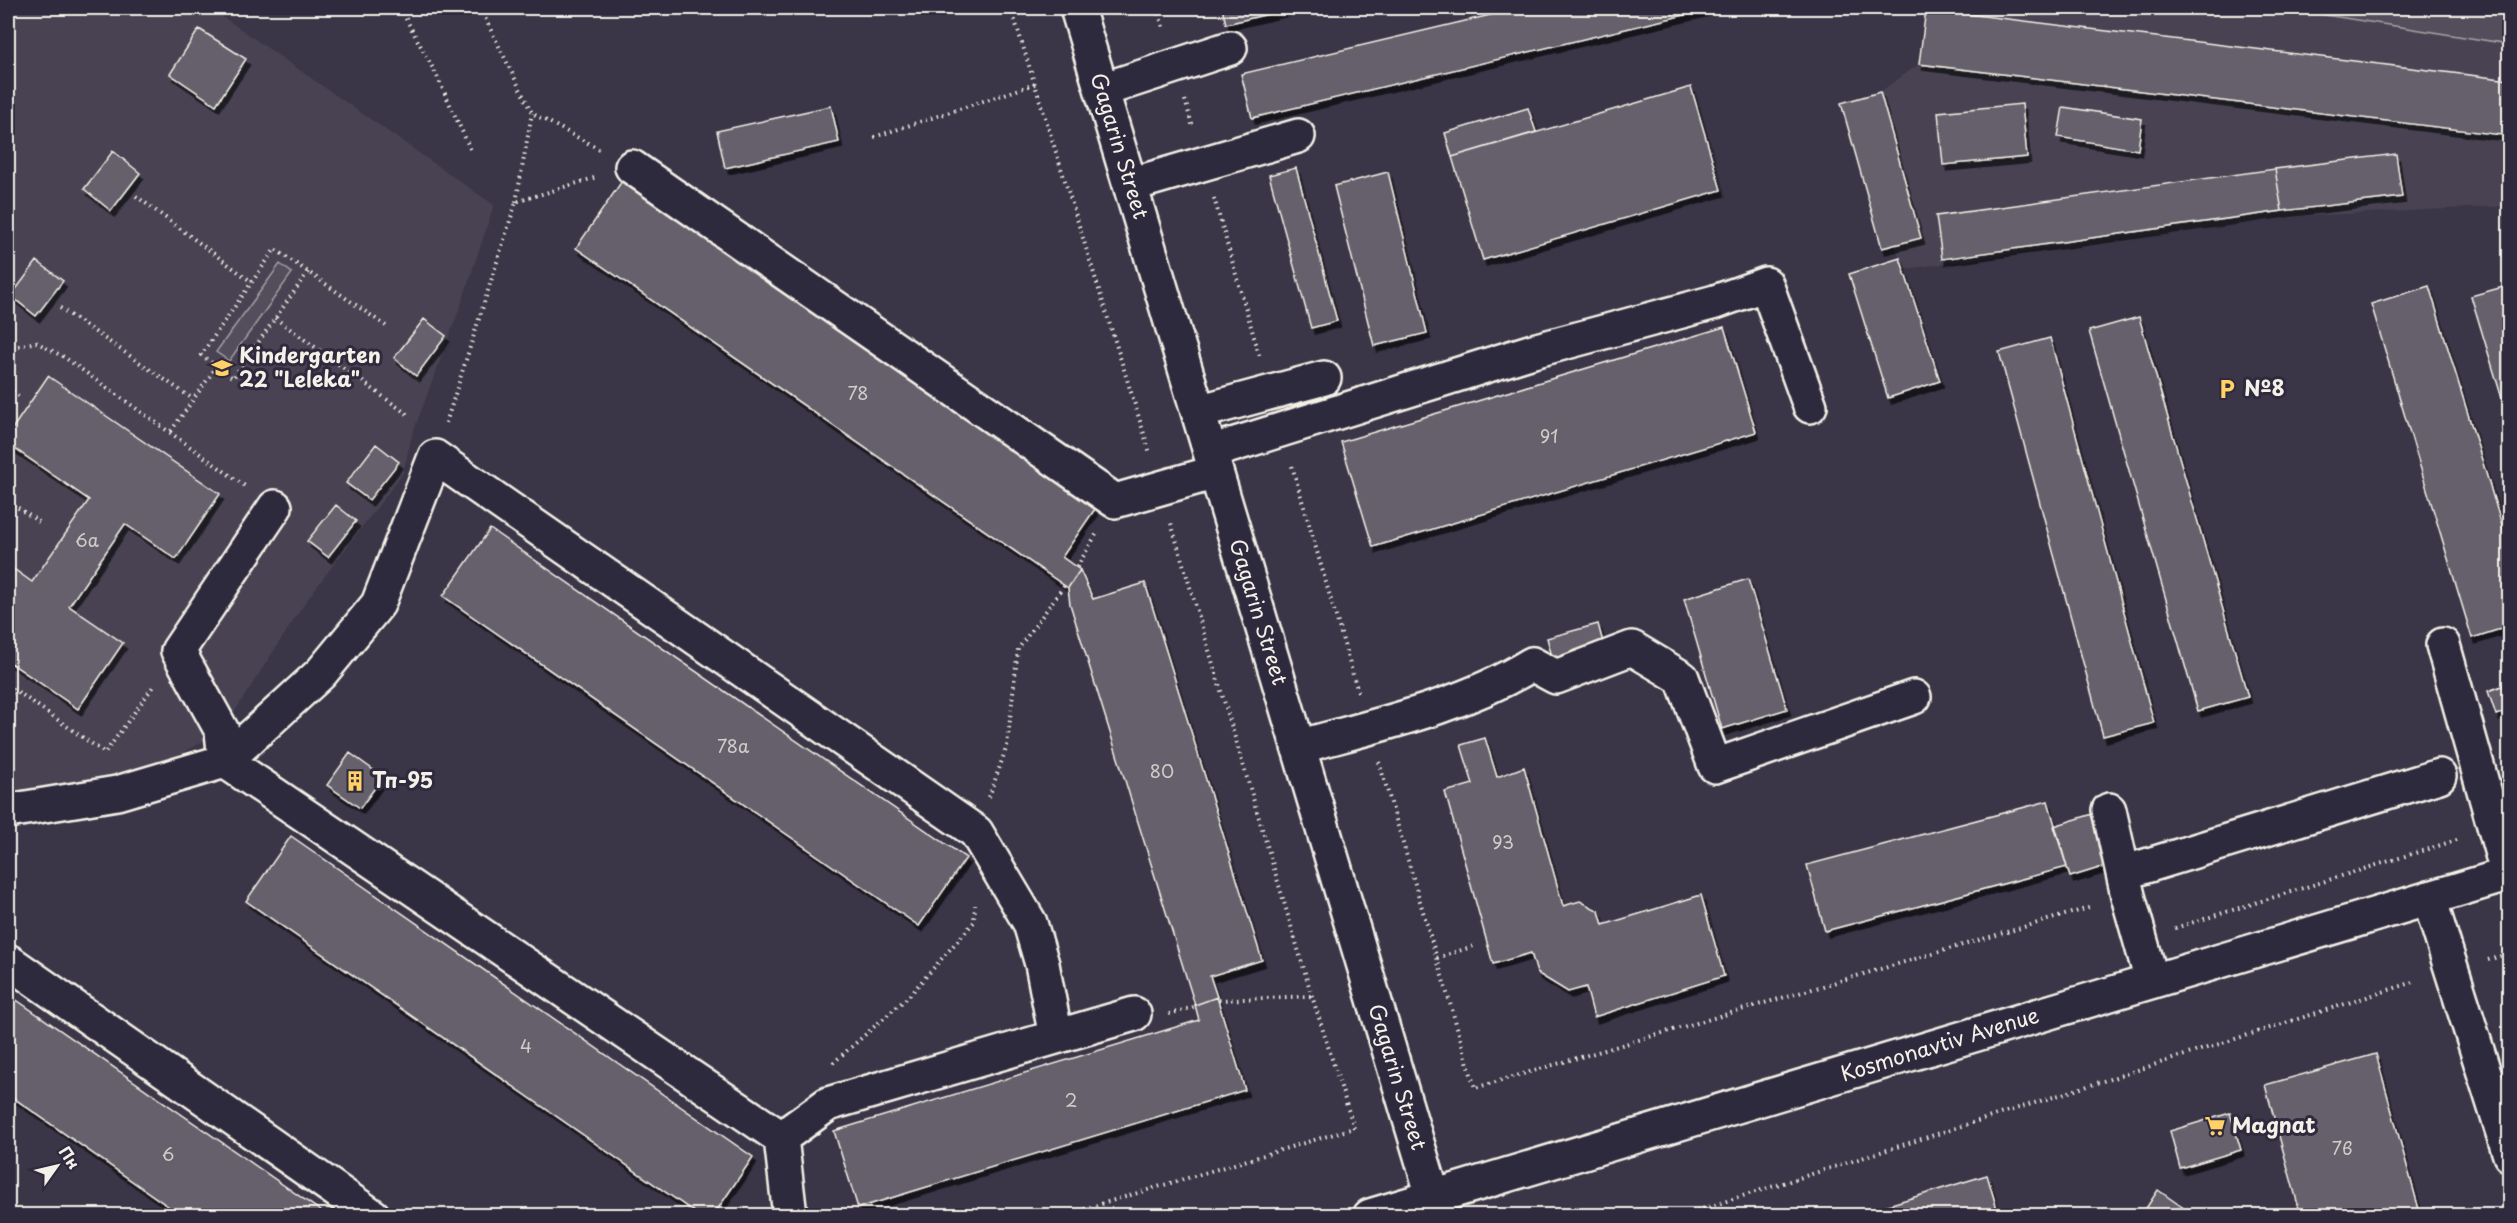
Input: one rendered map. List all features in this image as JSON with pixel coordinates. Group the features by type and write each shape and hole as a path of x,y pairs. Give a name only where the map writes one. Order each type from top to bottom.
{"street":[{"name":"Gagarin Street","path":"1077,8 1436,1206"},
{"path":"1102,90 1230,48"},
{"path":"1131,184 1298,136"},
{"path":"632,167 1115,501 1161,488 1282,431 1533,351 1714,302 1766,284 1810,406"},
{"path":"1198,412 1324,378"},
{"path":"8,811 117,793 225,761 321,673 378,604 435,457 976,832 1029,923 1042,964 1056,1037"},
{"path":"225,761 222,730 178,651 275,507"},
{"path":"2443,645 2509,875"},
{"path":"1298,747 1424,711 1497,683 1532,664 1556,677 1632,648 1683,678 1715,766 1914,697"},
{"path":"225,761 781,1138 790,1215"},
{"path":"2126,885 2439,776"},
{"path":"2109,810 2126,885 2152,981"},
{"name":"Kosmonavtiv Avenue","path":"1370,1215 1436,1206 2152,981 2509,875"},
{"path":"2429,898 2510,1155"},
{"path":"8,961 373,1215"},
{"path":"781,1138 828,1104 1134,1014"}],"path":[{"path":"400,8 441,83 472,153"},
{"path":"480,8 532,113 632,167"},
{"path":"1011,8 1161,488 1312,996 1354,1128 1061,1215"},
{"path":"1157,8 1270,393"},
{"path":"874,137 1035,84"},
{"path":"435,457 516,202 532,113"},
{"path":"516,202 632,167"},
{"path":"136,196 252,282"},
{"path":"308,272 233,378 201,355 275,249 308,272 388,328"},
{"path":"60,308 193,399"},
{"path":"275,318 407,414"},
{"path":"8,351 10,348 36,342 64,357 275,507"},
{"path":"171,431 217,366"},
{"path":"8,388 20,397"},
{"path":"1282,431 1475,1088 2126,885"},
{"path":"8,501 42,524"},
{"path":"976,832 1007,746 1018,649 1064,586"},
{"path":"8,685 105,753 178,651"},
{"path":"8,699 14,689"},
{"path":"2140,939 2495,829"},
{"path":"827,1070 834,1061 908,997 974,922 975,900"},
{"path":"1437,958 1474,946"},
{"path":"1680,1215 2510,953"},
{"path":"1219,1000 1312,996"},
{"path":"1169,1014 1194,1008"}],"shaded area":[{"name":"Kindergarten 22 \"Leleka\"","path":"8,8 210,8 494,205 462,302 412,435 403,473 306,601 222,731 154,769 8,797"},
{"path":"1925,8 2281,8 2509,44 2509,206 2303,216 1904,269 1841,103 1880,92 1919,64"},
{"path":"2281,8 2509,8 2509,44"},
{"path":"280,264 292,273 229,361 216,352"}],"building":[{"path":"1222,8 1294,8 1226,24"},
{"path":"1520,8 1714,8 1252,118 1241,74"},
{"path":"1926,9 2510,80 2510,136 1919,64"},
{"path":"199,29 246,59 216,105 170,74"},
{"path":"1691,87 1721,190 1483,260 1452,157"},
{"path":"1880,92 1921,238 1882,248 1841,103"},
{"path":"2022,104 2027,157 1943,165 1938,112"},
{"path":"831,106 839,142 725,168 717,131"},
{"path":"2063,107 2142,119 2138,150 2058,137"},
{"path":"1528,108 1536,132 1452,157 1445,133"},
{"path":"113,151 140,173 111,211 84,189"},
{"path":"2396,154 2402,197 2282,211 2275,169"},
{"path":"1296,168 1337,321 1311,328 1269,175"},
{"path":"2275,169 2282,211 1942,259 1936,216"},
{"path":"1388,172 1427,333 1374,346 1334,186"},
{"path":"622,181 1095,509 1062,557 1080,570 1068,588 576,248"},
{"path":"1900,258 1940,381 1888,398 1849,274"},
{"path":"37,261 63,281 36,316 11,296"},
{"path":"2510,285 2510,425 2471,296"},
{"path":"2429,286 2510,552 2510,626 2472,638 2371,304"},
{"path":"2139,317 2248,697 2198,711 2089,331"},
{"path":"424,319 446,336 416,376 394,358"},
{"path":"1724,327 1756,432 1373,547 1341,442"},
{"path":"2050,338 2154,723 2103,736 1999,352"},
{"path":"48,376 220,494 176,559 125,524 69,606 123,643 78,709 8,661 8,565 32,582 89,500 8,444 8,435"},
{"path":"376,444 399,462 369,500 346,483"},
{"path":"336,505 356,521 328,557 307,541"},
{"path":"490,529 966,858 919,926 443,596"},
{"path":"1080,570 1093,599 1145,583 1262,960 1210,976 1217,997 1195,1005 1070,604 1068,588"},
{"path":"1748,579 1787,709 1722,729 1684,599"},
{"path":"1598,624 1605,650 1554,664 1547,638"},
{"path":"2510,683 2509,726 2504,712 2496,715 2488,691"},
{"path":"1485,738 1497,777 1524,767 1563,906 1580,901 1599,911 1603,925 1701,895 1724,976 1594,1017 1586,987 1568,992 1537,973 1531,953 1493,964 1445,792 1473,784 1461,745"},
{"name":"Тп-95","path":"350,753 383,777 360,808 327,785"},
{"path":"2048,801 2067,867 1825,931 1807,865"},
{"path":"2096,813 2112,864 2070,877 2054,826"},
{"path":"291,836 753,1157 713,1216 700,1216 246,901"},
{"path":"8,994 328,1216 182,1216 8,1094"},
{"path":"1217,997 1245,1090 858,1208 834,1131 1199,1020 1195,1005"},
{"path":"2376,1054 2420,1213 2411,1216 2301,1216 2265,1085"},
{"path":"2230,1113 2241,1150 2180,1168 2170,1131"},
{"path":"1987,1175 1999,1216 1852,1216"},
{"path":"2158,1190 2195,1216 2141,1216"}],"place":[{"name":"Kindergarten 22 \"Leleka\"","path":"222,368"},
{"name":"№8","path":"2227,389"},
{"name":"Тп-95","path":"355,781"},
{"name":"Magnat","path":"2215,1126"}]}
